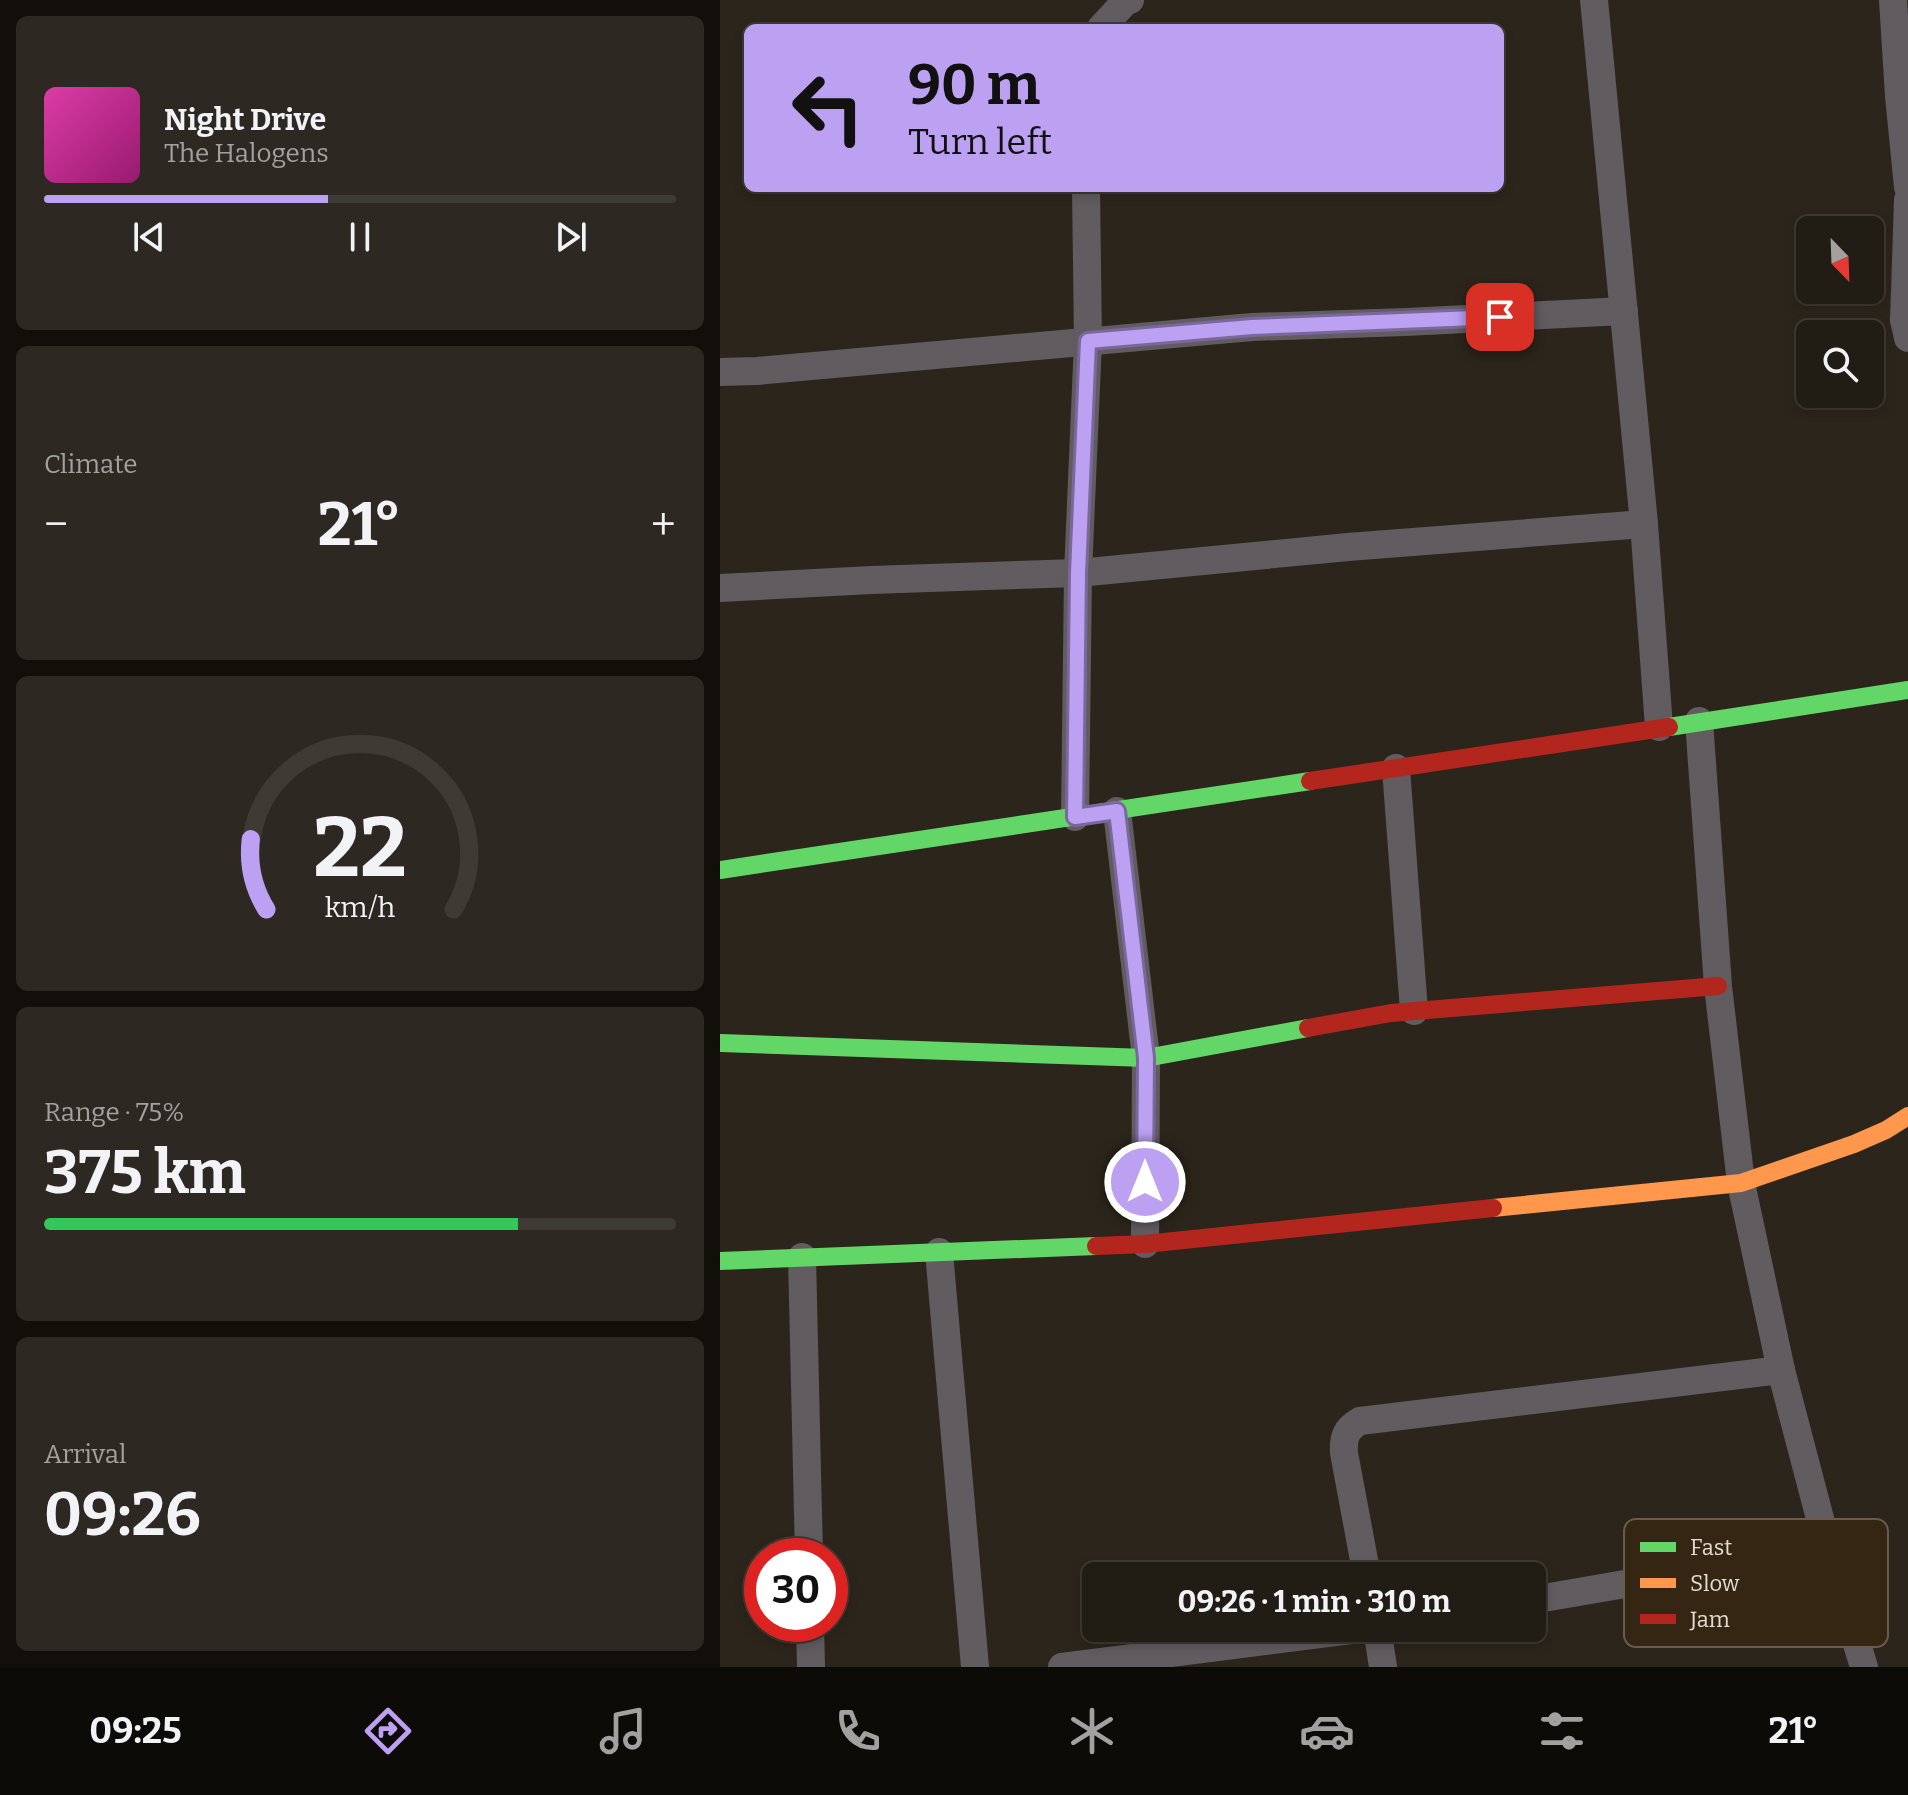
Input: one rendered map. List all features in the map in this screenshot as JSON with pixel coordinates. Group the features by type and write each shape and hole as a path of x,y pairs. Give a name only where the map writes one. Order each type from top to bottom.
{"street":[{"path":"1105,24 1130,0"},
{"path":"1594,0 1644,524 1659,727"},
{"path":"1893,0 1908,187"},
{"path":"1075,817 1078,573 1088,341 1086,192"},
{"path":"1908,200 1904,320 1908,338"},
{"path":"720,372 1252,327 1624,311"},
{"path":"720,588 1078,573 1348,547 1644,524"},
{"path":"720,870 1908,690"},
{"path":"1699,721 1718,986 1741,1183 1781,1370 1820,1519"},
{"path":"1396,768 1414,1011"},
{"path":"1117,811 1146,1058 1145,1244"},
{"path":"720,1043 1146,1058 1391,1013 1718,986"},
{"path":"720,1261 1145,1244 1741,1183 1854,1144 1908,1116"},
{"path":"939,1252 975,1667"},
{"path":"802,1257 809,1538"},
{"path":"1364,1562 1344,1453 1345,1433 1360,1421 1781,1370"},
{"path":"1546,1598 1624,1584"},
{"path":"810,1642 811,1667"},
{"path":"1062,1667 1258,1642"},
{"path":"1379,1642 1383,1667"},
{"path":"1858,1647 1864,1667"}],"traffic: fast":[{"path":"1669,727 1908,690"},
{"path":"720,870 1310,781"},
{"path":"720,1043 1146,1058 1308,1028"},
{"path":"720,1261 1096,1246"}],"traffic: slow":[{"path":"1493,1208 1741,1183 1854,1144 1908,1116"}],"traffic: jam":[{"path":"1310,781 1669,727"},
{"path":"1308,1028 1391,1013 1718,986"},
{"path":"1096,1246 1145,1244 1493,1208"}],"route":[{"path":"1145,1182 1146,1058 1117,811 1075,817 1078,573 1088,341 1252,327 1500,317"}]}
